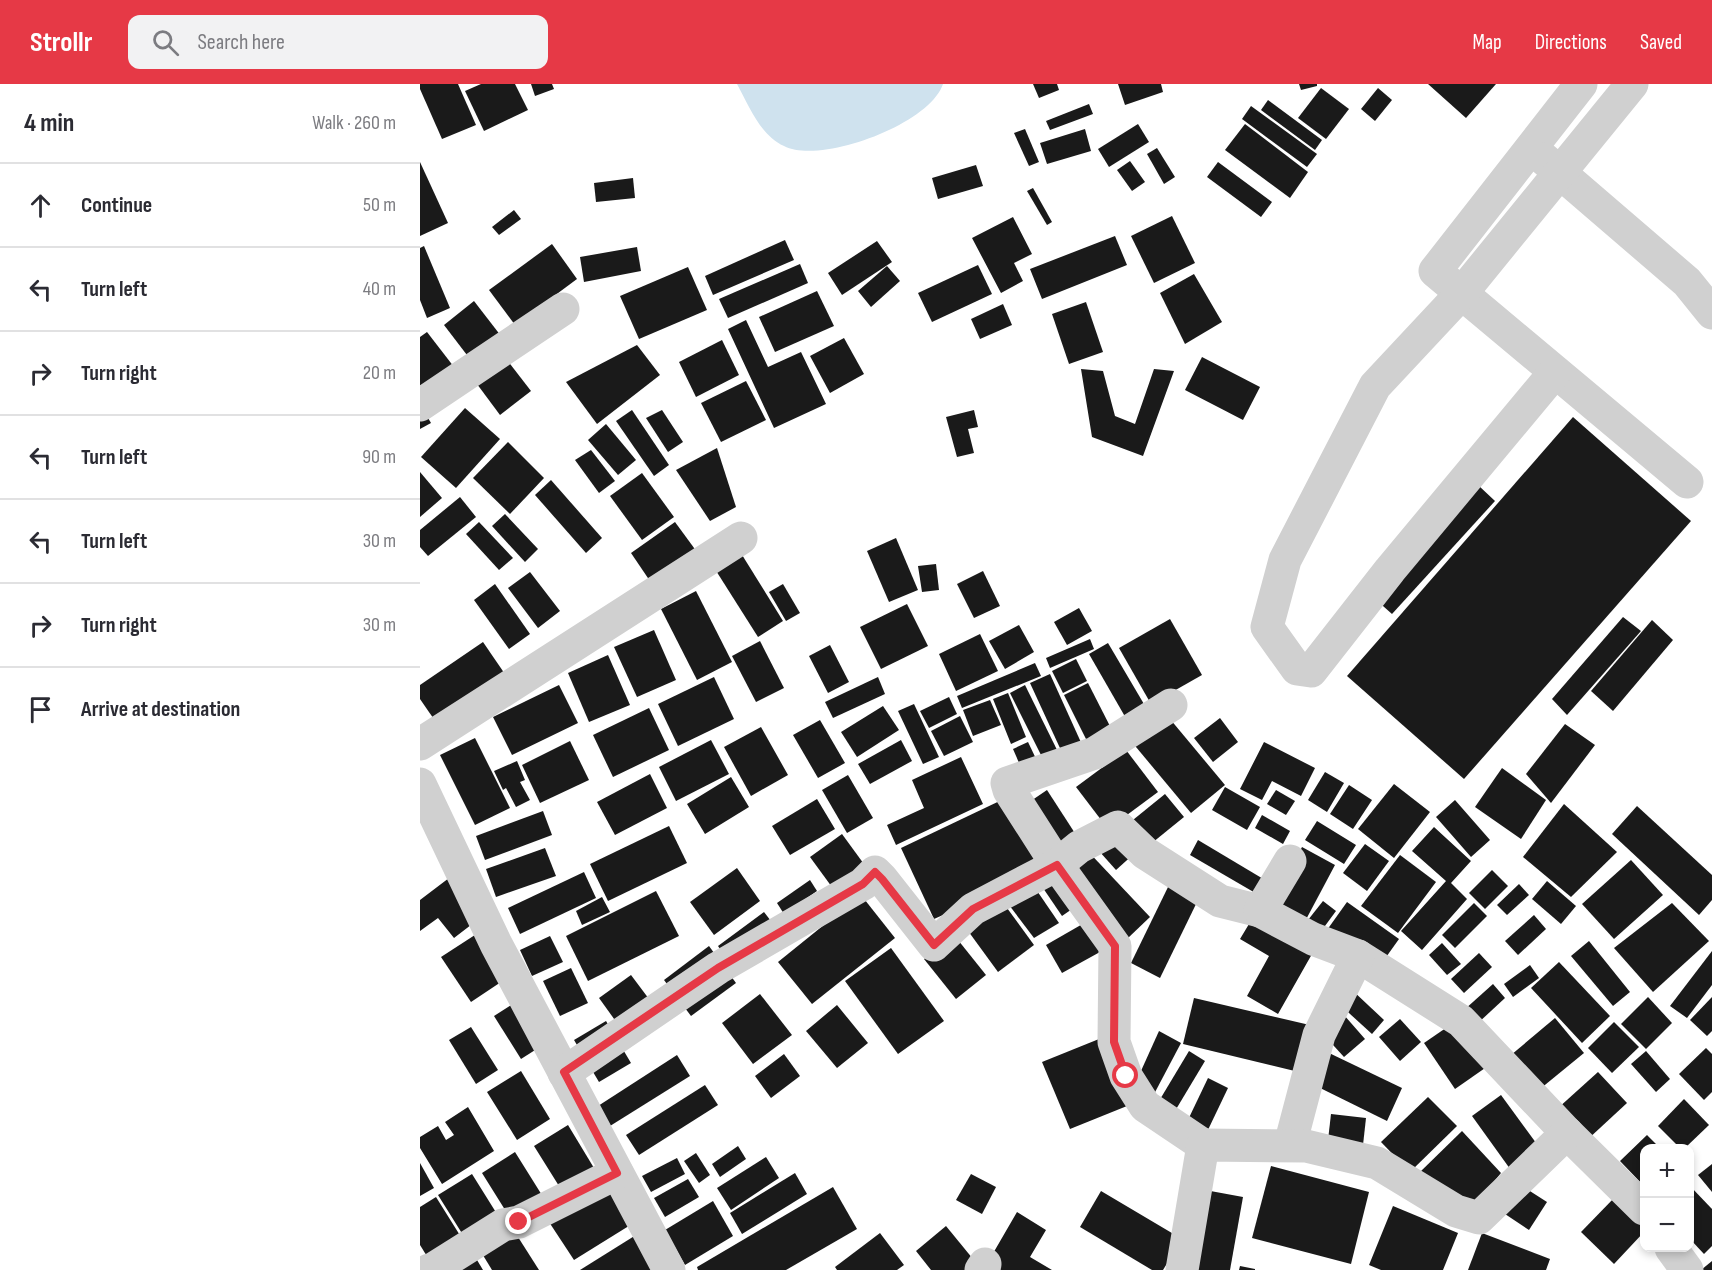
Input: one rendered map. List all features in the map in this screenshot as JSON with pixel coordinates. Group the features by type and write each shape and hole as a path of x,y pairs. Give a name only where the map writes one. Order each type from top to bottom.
{"street":[{"path":"1581,84 1435,271 1688,482"},
{"path":"1555,372 1390,570 1311,671 1297,669 1267,627 1285,560 1375,386 1461,294 1632,84"},
{"path":"1532,148 1687,282 1712,313"},
{"path":"420,405 563,309"},
{"path":"420,744 741,538"},
{"path":"1171,705 1095,753 1007,783 1009,790 1057,865 1115,946 1114,1042 1126,1076 1145,1106 1203,1145 1290,1144 1377,1163 1456,1211 1479,1218 1567,1133"},
{"path":"420,784 496,944 669,1270"},
{"path":"564,1072 718,968 863,884 875,872 934,945 973,909 1057,865 1079,847 1118,827 1145,853 1220,901 1260,911 1313,939 1358,956 1461,1021 1567,1133 1640,1205"},
{"path":"1260,911 1290,861"},
{"path":"1290,1144 1319,1035 1358,956"},
{"path":"1182,1270 1203,1145"},
{"path":"429,1270 503,1225 519,1222 617,1173"},
{"path":"1674,1252 1687,1270"}],"water":[{"path":"737,84 943,84 934,99 918,113 897,126 847,145 823,150 801,150 784,146 768,135 756,119"}],"building":[{"path":"420,84 458,84 476,125 442,139 420,89"},
{"path":"481,84 515,84 528,110 484,131 465,91"},
{"path":"531,84 552,84 554,89 535,96"},
{"path":"1033,84 1057,84 1059,90 1039,98"},
{"path":"1118,84 1161,84 1163,92 1125,105"},
{"path":"1299,84 1317,84 1317,86 1301,90"},
{"path":"1428,84 1496,84 1466,118"},
{"path":"1321,88 1349,109 1326,139 1298,118"},
{"path":"1378,88 1392,100 1375,121 1361,109"},
{"path":"1268,100 1322,140 1315,150 1261,110"},
{"path":"1089,104 1093,114 1050,130 1046,121"},
{"path":"1251,106 1317,154 1307,167 1242,119"},
{"path":"1138,124 1149,142 1109,167 1098,149"},
{"path":"1245,124 1308,172 1290,198 1225,150"},
{"path":"1025,129 1039,162 1029,166 1014,133"},
{"path":"1085,129 1091,151 1047,164 1040,143"},
{"path":"1157,148 1175,177 1164,184 1147,154"},
{"path":"1130,161 1145,182 1132,191 1117,170"},
{"path":"420,162 448,223 420,236"},
{"path":"1218,162 1272,202 1261,217 1207,177"},
{"path":"976,165 983,186 938,199 932,178"},
{"path":"633,178 635,198 596,202 594,183"},
{"path":"1033,188 1052,222 1047,225 1027,191"},
{"path":"514,210 521,219 499,235 492,227"},
{"path":"1172,216 1195,263 1154,283 1131,236"},
{"path":"1013,217 1032,254 1014,263 1023,281 1001,293 972,238"},
{"path":"1115,236 1127,265 1042,299 1030,269"},
{"path":"785,240 794,260 713,295 705,276"},
{"path":"877,241 892,262 842,295 828,273"},
{"path":"552,244 577,279 515,325 489,290"},
{"path":"424,246 450,308 427,318 420,300 420,248"},
{"path":"637,247 641,271 584,282 580,257"},
{"path":"800,264 808,283 728,318 719,299"},
{"path":"978,265 992,294 932,322 918,293"},
{"path":"887,266 900,281 871,307 858,291"},
{"path":"688,267 707,310 639,339 620,296"},
{"path":"1194,274 1222,322 1185,344 1160,293"},
{"path":"817,291 834,326 775,352 759,317"},
{"path":"474,301 501,336 470,359 444,325"},
{"path":"1086,302 1103,352 1069,364 1052,314"},
{"path":"1003,304 1012,325 980,339 971,319"},
{"path":"746,320 768,367 801,352 826,404 774,428 728,329"},
{"path":"427,332 454,367 424,390 420,385 420,337"},
{"path":"844,338 864,374 830,393 810,356"},
{"path":"722,340 739,375 696,397 679,362"},
{"path":"637,345 660,375 597,424 566,382"},
{"path":"504,356 531,391 500,415 474,380"},
{"path":"1202,357 1260,387 1243,420 1185,390"},
{"path":"1081,369 1103,371 1115,416 1135,424 1154,369 1174,371 1143,456 1092,437"},
{"path":"746,381 766,420 721,442 701,403"},
{"path":"420,404 431,423 420,429"},
{"path":"465,408 500,439 456,488 421,457"},
{"path":"632,410 669,465 654,476 616,421"},
{"path":"662,410 683,442 668,452 646,418"},
{"path":"974,410 978,427 968,429 974,453 957,457 946,417"},
{"path":"1573,417 1691,521 1464,779 1347,676"},
{"path":"606,424 636,460 618,475 588,440"},
{"path":"508,442 544,478 510,514 473,478"},
{"path":"717,448 736,507 710,521 676,470"},
{"path":"591,450 615,481 599,493 575,460"},
{"path":"420,472 442,498 420,517"},
{"path":"642,473 674,517 642,540 610,496"},
{"path":"551,480 602,538 586,553 535,495"},
{"path":"1478,485 1495,501 1392,614 1374,598"},
{"path":"460,497 476,517 428,556 420,547 420,530"},
{"path":"505,514 538,549 525,562 492,526"},
{"path":"479,522 513,558 499,570 466,534"},
{"path":"675,522 697,552 652,584 631,553"},
{"path":"896,538 918,590 889,602 867,551"},
{"path":"739,550 783,621 758,637 713,566"},
{"path":"936,564 939,590 922,592 918,566"},
{"path":"983,571 1000,606 974,618 957,584"},
{"path":"530,572 560,611 538,628 508,588"},
{"path":"495,584 530,634 509,649 474,600"},
{"path":"783,584 800,613 786,621 769,592"},
{"path":"696,591 732,662 697,680 661,609"},
{"path":"907,604 928,646 881,669 860,627"},
{"path":"1079,608 1092,631 1067,645 1054,622"},
{"path":"1623,617 1641,631 1567,715 1552,699"},
{"path":"1170,619 1202,675 1151,704 1119,648"},
{"path":"1652,620 1673,640 1613,711 1591,691"},
{"path":"1019,625 1034,652 1005,669 989,641"},
{"path":"654,630 676,680 637,697 614,647"},
{"path":"980,634 998,671 956,691 939,654"},
{"path":"1090,639 1094,649 1050,668 1046,658"},
{"path":"760,641 784,688 756,702 732,656"},
{"path":"483,642 509,680 440,728 420,699 420,685"},
{"path":"1108,643 1151,716 1131,727 1089,654"},
{"path":"830,645 849,682 828,693 809,656"},
{"path":"608,655 630,705 589,722 568,673"},
{"path":"1076,659 1087,681 1063,693 1052,671"},
{"path":"1035,663 1041,676 962,708 957,696"},
{"path":"1050,674 1084,749 1065,759 1030,683"},
{"path":"714,677 734,719 678,746 658,704"},
{"path":"878,677 885,694 833,718 825,702"},
{"path":"1088,683 1115,736 1091,749 1064,695"},
{"path":"559,685 578,723 512,755 493,717"},
{"path":"1025,685 1062,760 1047,767 1010,693"},
{"path":"1008,693 1026,737 1011,744 993,699"},
{"path":"949,697 957,714 929,728 920,711"},
{"path":"990,700 1001,725 973,736 963,710"},
{"path":"914,704 939,757 923,764 898,711"},
{"path":"883,706 899,730 857,757 841,732"},
{"path":"649,708 669,750 613,777 593,735"},
{"path":"1165,713 1225,785 1191,813 1131,741"},
{"path":"960,716 973,742 944,756 931,731"},
{"path":"1220,718 1238,742 1213,762 1194,738"},
{"path":"820,720 845,763 818,778 793,735"},
{"path":"1565,724 1595,745 1551,803 1526,774"},
{"path":"761,727 788,775 751,796 724,747"},
{"path":"475,738 510,808 475,825 440,755"},
{"path":"711,740 729,774 676,801 659,767"},
{"path":"901,740 912,761 870,784 858,764"},
{"path":"570,741 589,780 540,803 522,765"},
{"path":"1028,742 1039,765 1023,772 1013,749"},
{"path":"1264,742 1315,768 1301,796 1272,781 1262,800 1240,789"},
{"path":"1126,750 1158,792 1108,829 1076,787"},
{"path":"961,757 983,804 896,845 887,825 924,808 912,780"},
{"path":"517,761 525,780 520,782 530,800 516,807 506,788 503,790 494,771"},
{"path":"1502,768 1546,800 1521,839 1475,807"},
{"path":"1325,772 1344,783 1327,812 1308,800"},
{"path":"650,774 667,808 615,835 597,802"},
{"path":"848,775 873,818 847,833 822,790"},
{"path":"731,777 749,807 705,834 687,804"},
{"path":"1394,784 1430,812 1394,858 1358,829"},
{"path":"1349,785 1372,800 1353,829 1330,814"},
{"path":"1225,787 1260,807 1247,830 1212,810"},
{"path":"1047,790 1080,841 1055,858 1022,807"},
{"path":"1276,790 1295,801 1286,815 1267,804"},
{"path":"1165,794 1184,817 1147,847 1128,824"},
{"path":"1008,797 1046,869 934,919 901,848"},
{"path":"817,799 835,829 790,855 772,826"},
{"path":"1455,800 1490,840 1471,857 1436,817"},
{"path":"1564,804 1617,852 1571,897 1523,857"},
{"path":"1637,806 1712,875 1712,900 1699,915 1612,834"},
{"path":"543,811 552,835 485,860 476,836"},
{"path":"1262,815 1290,831 1283,844 1255,828"},
{"path":"1317,821 1356,845 1344,864 1305,840"},
{"path":"669,826 687,863 608,901 590,864"},
{"path":"1434,827 1471,861 1451,883 1467,899 1422,950 1401,931 1446,881 1412,851"},
{"path":"842,834 869,871 837,894 810,857"},
{"path":"1119,834 1136,852 1116,870 1099,851"},
{"path":"1198,840 1265,880 1257,894 1190,855"},
{"path":"1365,844 1389,861 1367,891 1343,873"},
{"path":"1083,846 1150,917 1128,938 1062,867"},
{"path":"1302,847 1335,865 1302,927 1269,910"},
{"path":"545,848 556,876 496,897 486,869"},
{"path":"1400,855 1436,882 1398,933 1361,906"},
{"path":"1631,860 1663,895 1614,939 1582,904"},
{"path":"737,868 760,901 714,935 690,902"},
{"path":"1492,870 1508,886 1485,909 1469,893"},
{"path":"584,872 596,898 520,934 508,908"},
{"path":"449,878 480,918 454,938 438,918 420,931 420,900"},
{"path":"810,880 817,891 784,914 777,903"},
{"path":"1057,880 1075,907 1062,916 1043,888"},
{"path":"1547,881 1576,906 1561,924 1532,899"},
{"path":"1031,882 1059,923 1034,938 1006,901"},
{"path":"1519,884 1529,895 1507,915 1497,905"},
{"path":"1169,885 1198,900 1160,978 1131,963"},
{"path":"656,891 679,936 588,981 566,936"},
{"path":"861,895 895,938 812,1004 778,962"},
{"path":"602,897 610,912 582,925 576,911"},
{"path":"999,897 1034,945 998,972 963,924"},
{"path":"1323,901 1336,911 1322,930 1308,920"},
{"path":"1347,902 1399,939 1379,967 1327,930"},
{"path":"1474,903 1487,916 1455,948 1442,935"},
{"path":"1672,903 1709,941 1653,992 1614,948"},
{"path":"764,912 774,925 727,959 718,946"},
{"path":"1534,915 1546,929 1518,955 1505,941"},
{"path":"1093,918 1109,947 1062,973 1046,945"},
{"path":"1252,919 1312,954 1278,1014 1247,996 1269,956 1240,939"},
{"path":"478,933 507,978 471,1002 441,957"},
{"path":"954,935 986,975 956,999 924,959"},
{"path":"550,936 563,962 532,976 520,950"},
{"path":"1589,941 1630,992 1613,1006 1571,956"},
{"path":"1442,943 1461,964 1447,975 1429,955"},
{"path":"709,946 736,983 691,1016 664,980"},
{"path":"891,948 944,1021 898,1054 845,981"},
{"path":"1712,951 1712,985 1687,1018 1670,1006"},
{"path":"1479,953 1492,967 1464,993 1451,979"},
{"path":"1559,962 1610,1016 1582,1043 1531,988"},
{"path":"1530,965 1539,978 1513,997 1504,984"},
{"path":"571,968 588,1003 560,1016 543,981"},
{"path":"631,975 649,999 617,1023 599,998"},
{"path":"1493,984 1505,998 1477,1024 1464,1010"},
{"path":"1351,989 1384,1020 1372,1034 1338,1003"},
{"path":"760,994 792,1035 753,1064 722,1023"},
{"path":"1648,997 1672,1023 1646,1049 1621,1024"},
{"path":"1712,997 1712,1031 1707,1036 1690,1020"},
{"path":"1194,998 1314,1026 1303,1073 1183,1044"},
{"path":"516,1002 543,1045 521,1059 494,1016"},
{"path":"837,1005 868,1043 837,1068 806,1031"},
{"path":"1344,1015 1365,1039 1344,1057 1323,1034"},
{"path":"1555,1018 1584,1053 1540,1089 1511,1055"},
{"path":"1400,1019 1421,1042 1400,1061 1379,1037"},
{"path":"606,1021 631,1063 599,1082 574,1040"},
{"path":"1456,1021 1488,1066 1455,1089 1424,1043"},
{"path":"1614,1022 1639,1047 1612,1073 1588,1048"},
{"path":"471,1027 498,1070 476,1084 449,1040"},
{"path":"1159,1031 1181,1043 1153,1096 1136,1082"},
{"path":"1099,1039 1127,1106 1070,1129 1042,1062"},
{"path":"1706,1048 1712,1054 1712,1092 1704,1100 1679,1074"},
{"path":"1189,1051 1205,1061 1172,1116 1156,1106"},
{"path":"1646,1051 1670,1079 1656,1092 1631,1064"},
{"path":"1327,1052 1402,1088 1387,1121 1312,1084"},
{"path":"784,1054 800,1076 771,1098 755,1076"},
{"path":"677,1055 690,1076 610,1126 598,1106"},
{"path":"521,1071 550,1119 517,1140 487,1092"},
{"path":"1598,1072 1627,1103 1587,1140 1557,1109"},
{"path":"1208,1078 1228,1088 1206,1134 1186,1124"},
{"path":"705,1085 718,1105 639,1155 626,1135"},
{"path":"1501,1095 1542,1151 1513,1173 1472,1116"},
{"path":"1428,1097 1457,1126 1410,1172 1381,1142"},
{"path":"1684,1099 1709,1125 1689,1144 1676,1144 1658,1126"},
{"path":"468,1107 494,1151 442,1184 420,1148 420,1137 438,1126 446,1140 454,1135 445,1122"},
{"path":"1331,1114 1366,1118 1363,1145 1328,1140"},
{"path":"568,1125 597,1173 564,1194 534,1146"},
{"path":"1462,1131 1501,1173 1472,1209 1418,1174"},
{"path":"1647,1135 1656,1144 1640,1144 1640,1182 1620,1161"},
{"path":"738,1146 746,1159 720,1177 712,1164"},
{"path":"515,1152 545,1200 512,1221 482,1173"},
{"path":"696,1153 710,1175 699,1183 684,1161"},
{"path":"766,1157 779,1178 731,1210 717,1188"},
{"path":"677,1158 685,1174 651,1192 642,1176"},
{"path":"420,1163 434,1188 420,1196"},
{"path":"1712,1164 1712,1192 1698,1175"},
{"path":"1271,1166 1369,1192 1351,1264 1252,1238"},
{"path":"795,1173 807,1194 742,1234 730,1213"},
{"path":"472,1174 502,1222 468,1243 438,1195"},
{"path":"971,1174 996,1187 982,1214 956,1200"},
{"path":"688,1179 699,1197 665,1217 654,1198"},
{"path":"1519,1184 1547,1202 1529,1230 1499,1210"},
{"path":"608,1185 632,1224 574,1260 549,1222"},
{"path":"833,1187 857,1229 786,1270 698,1270 697,1267"},
{"path":"1205,1190 1243,1197 1230,1270 1190,1270"},
{"path":"1694,1190 1712,1209 1712,1246 1704,1254 1694,1243"},
{"path":"1101,1191 1182,1239 1163,1270 1152,1270 1080,1227"},
{"path":"436,1197 466,1245 433,1266 420,1245 420,1207"},
{"path":"1615,1197 1640,1221 1640,1236 1614,1264 1581,1232"},
{"path":"713,1201 733,1236 685,1265 665,1230"},
{"path":"1393,1206 1458,1233 1443,1270 1381,1270 1369,1265"},
{"path":"1017,1212 1046,1230 1030,1257 1052,1270 1001,1270 988,1262"},
{"path":"511,1226 539,1270 492,1270 478,1247"},
{"path":"946,1226 982,1270 931,1270 916,1251"},
{"path":"880,1233 904,1265 897,1270 837,1270 835,1267"},
{"path":"1482,1233 1550,1259 1546,1270 1468,1270"},
{"path":"636,1235 658,1270 580,1270"},
{"path":"474,1255 483,1270 451,1270"},
{"path":"1712,1261 1712,1270 1701,1270"},
{"path":"1240,1266 1255,1269 1255,1270 1239,1270"}],"route":[{"path":"519,1222 617,1173 564,1072 718,968 863,884 875,872 934,945 973,909 1057,865 1115,946 1114,1042 1126,1076"}]}
